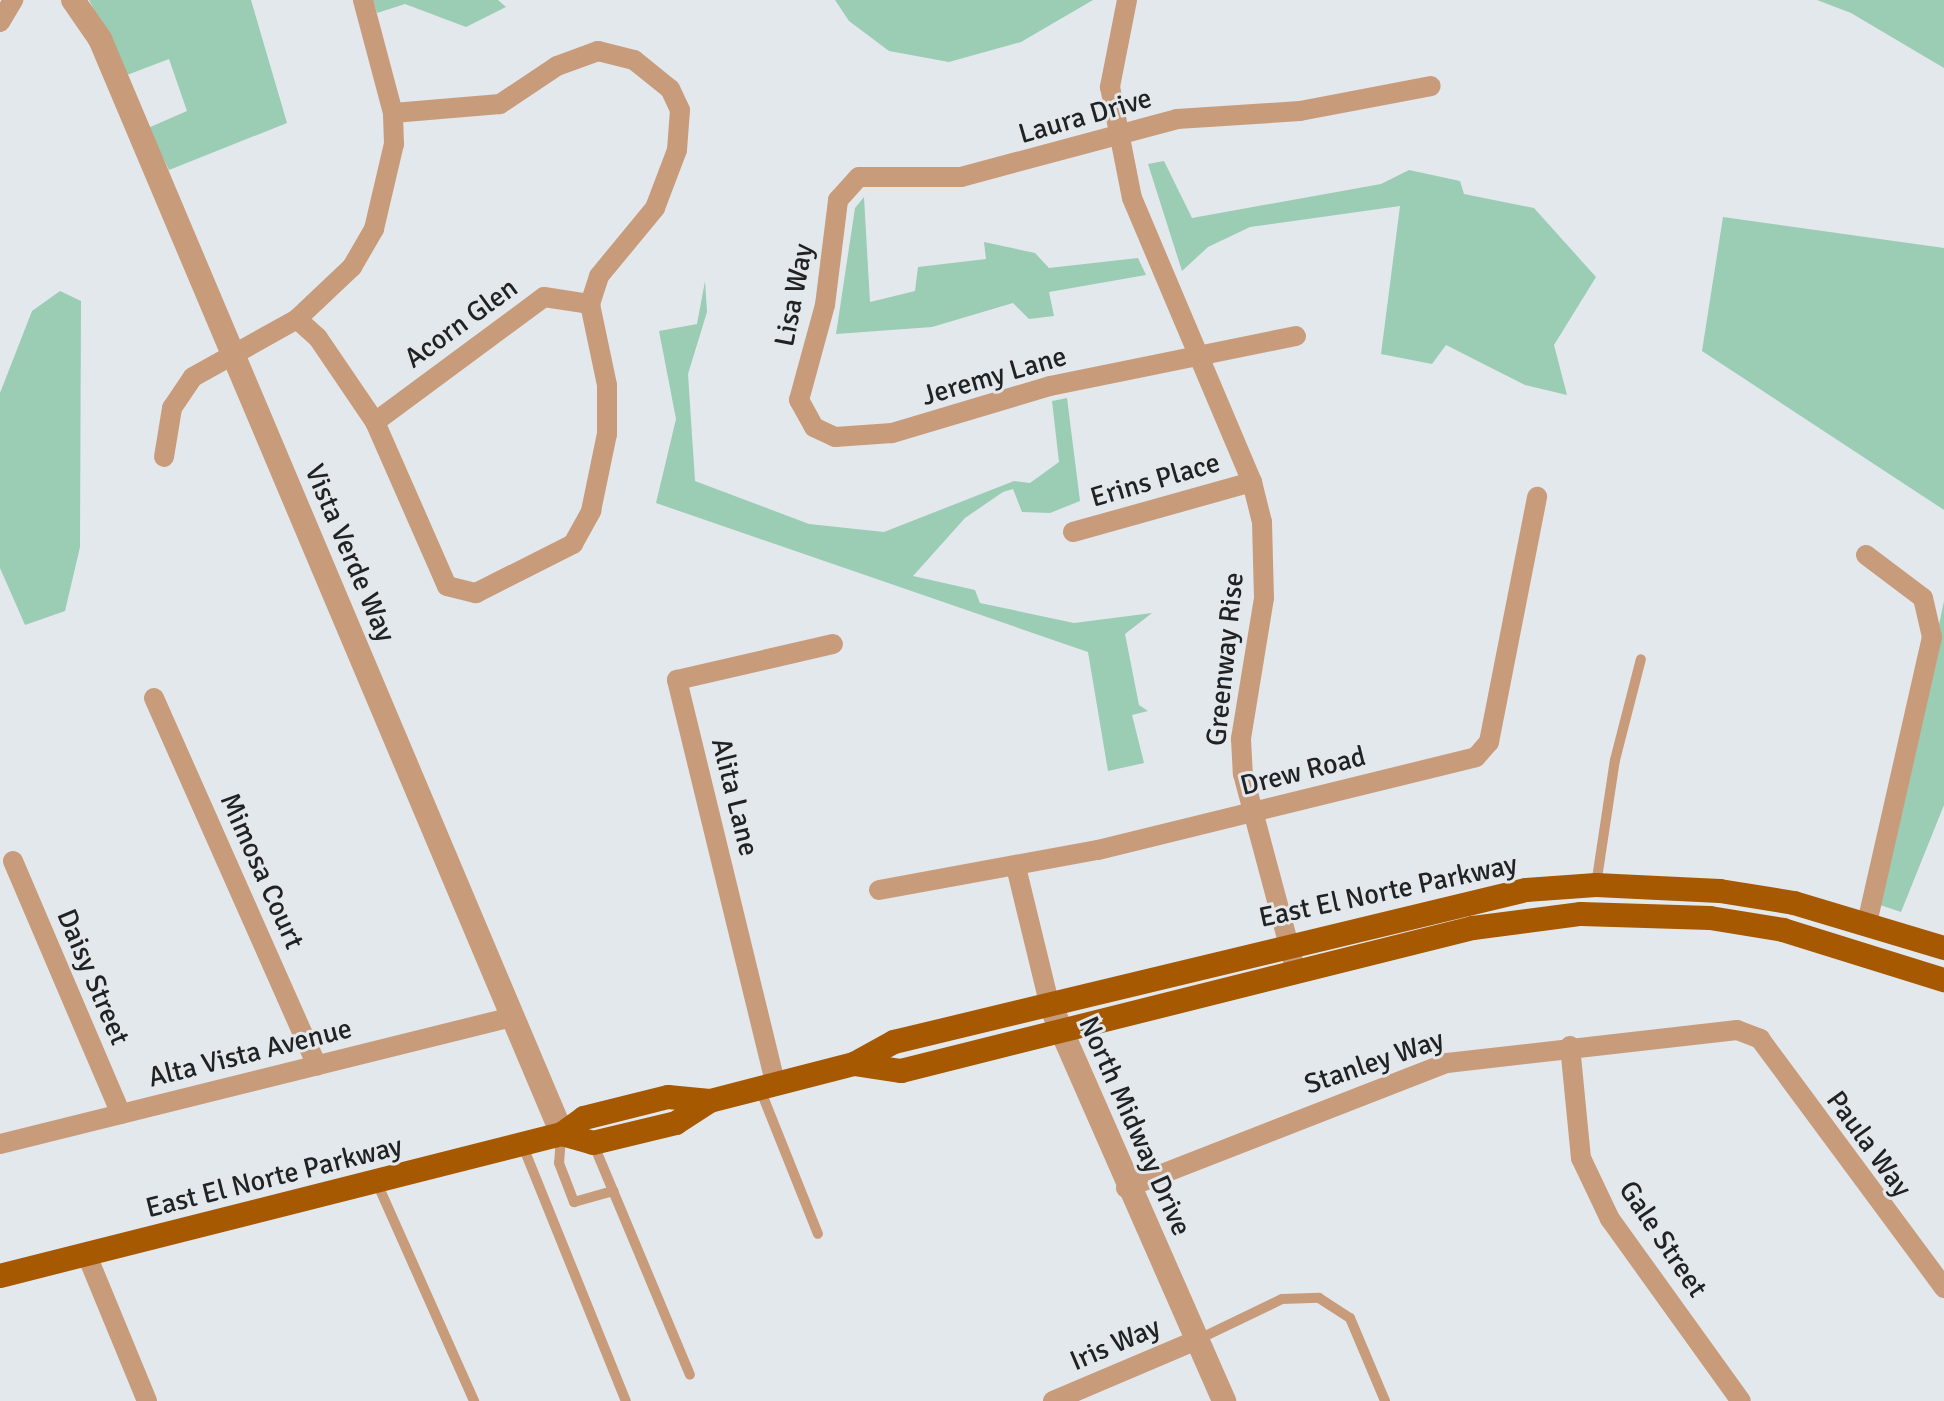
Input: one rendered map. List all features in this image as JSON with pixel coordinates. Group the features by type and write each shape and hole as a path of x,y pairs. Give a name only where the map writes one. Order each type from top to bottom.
{"main road":[{"name":"East El Norte Parkway","path":"562,1134 593,1143 676,1123 710,1101 854,1064 894,1042 1467,900 1596,885 1720,891 1867,923 1944,948"},
{"name":"East El Norte Parkway","path":"854,1064 901,1071 1488,925 1640,913 1783,930 1944,980"},
{"name":"East El Norte Parkway","path":"0,1276 562,1134 584,1118 668,1097 710,1101"}],"street":[{"path":"0,22 13,0"},
{"name":"Vista Verde Way","path":"73,0 100,39 562,1134"},
{"path":"164,457 172,408 193,377 297,319 352,267 374,229 394,144 393,113 363,0"},
{"name":"Greenway Rise","path":"1127,0 1112,53 1119,131 1145,238 1252,482 1264,598 1241,739 1249,813 1297,972"},
{"path":"297,319 318,338 375,422 447,586 476,593 573,544 591,511 607,434 607,385 590,304 599,276 655,208 677,150 680,110 670,89 634,60 598,51 557,66 500,104 393,113"},
{"name":"Laura Drive","path":"851,181 961,177 1119,131 1300,111 1431,86"},
{"name":"Lisa Way","path":"809,421 799,400 825,305 838,200 851,181"},
{"name":"Acorn Glen","path":"375,422 544,297 590,304"},
{"name":"Jeremy Lane","path":"809,421 835,437 892,433 1050,386 1296,336"},
{"name":"Erins Place","path":"1073,532 1252,482"},
{"name":"Drew Road","path":"879,890 1016,867 1476,757 1489,742 1537,497"},
{"path":"1866,555 1923,598 1932,626 1867,923"},
{"name":"Alita Lane","path":"768,1085 677,680 833,644"},
{"name":"Mimosa Court","path":"154,698 317,1066"},
{"name":"Daisy Street","path":"13,861 121,1114"},
{"name":"North Midway Drive","path":"1016,867 1049,1002 1060,1031 1126,1188 1199,1339 1224,1401"},
{"name":"Alta Vista Avenue","path":"0,1144 512,1017"},
{"name":"Stanley Way","path":"1126,1188 1376,1085 1447,1063 1570,1046 1749,1034"},
{"name":"Paula Way","path":"1749,1034 1944,1288"},
{"name":"Gale Street","path":"1570,1046 1581,1158 1610,1219 1741,1401"},
{"path":"86,1253 147,1401"},
{"name":"Iris Way","path":"1053,1401 1199,1339"}],"lane":[{"path":"1596,885 1641,659"},
{"path":"768,1085 818,1234"},
{"path":"562,1134 559,1163 574,1202 613,1191"},
{"path":"593,1143 690,1375"},
{"path":"522,1144 626,1401"},
{"path":"377,1183 474,1401"},
{"path":"1199,1339 1282,1299 1319,1298 1350,1318 1385,1401"}],"green space":[{"path":"89,0 251,0 287,123 169,170 148,128 187,111 169,59 127,75"},
{"path":"373,0 498,0 506,7 466,27 405,4 377,13"},
{"path":"835,0 1093,0 1021,42 949,62 889,51 849,21"},
{"path":"1817,0 1944,0 1944,68 1851,13"},
{"path":"1164,161 1192,218 1381,184 1409,170 1460,181 1464,194 1534,208 1596,277 1554,345 1567,395 1525,385 1446,345 1432,364 1381,354 1400,206 1250,227 1208,247 1182,271 1148,164"},
{"path":"864,197 870,302 915,291 918,267 986,259 984,242 1035,253 1049,268 1138,258 1146,275 1049,292 1054,316 1029,319 1013,303 932,327 836,334 855,208"},
{"path":"1723,217 1944,248 1944,510 1702,351"},
{"path":"705,281 707,312 688,374 695,481 809,524 884,532 1014,481 1030,483 1059,462 1052,401 1067,398 1080,501 1050,513 1022,512 1013,489 1003,492 965,518 913,576 975,590 980,603 1074,623 1152,613 1125,634 1139,705 1148,711 1132,715 1144,763 1108,771 1088,652 656,503 676,419 659,331 697,324"},
{"path":"60,291 81,301 80,547 65,611 25,625 0,568 0,393 32,311"},
{"path":"1944,601 1944,805 1901,912 1880,905"}]}
